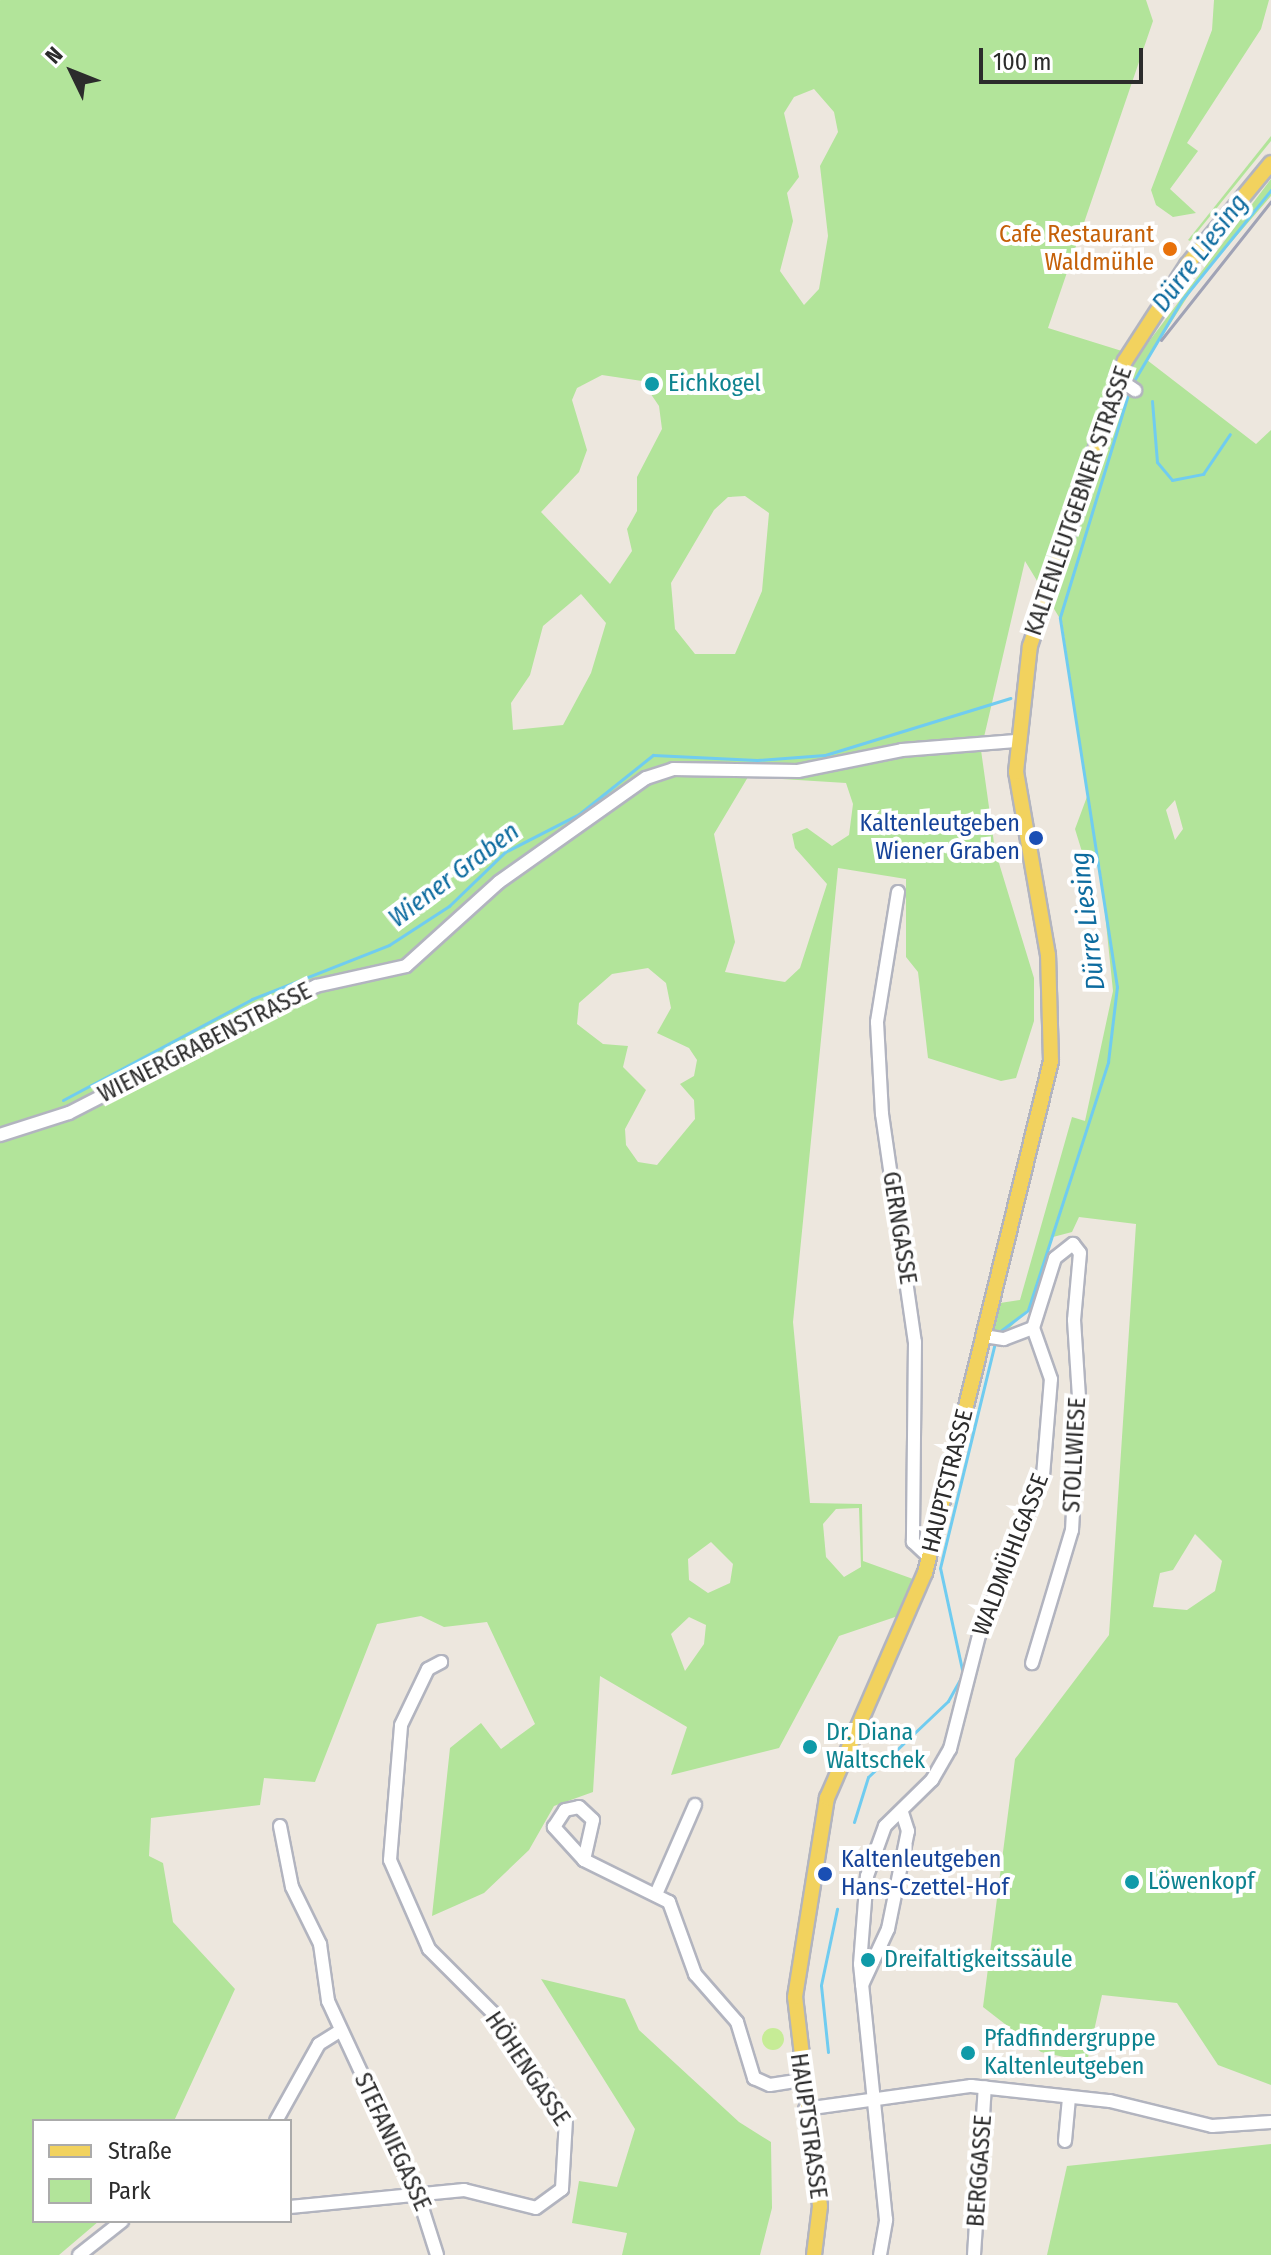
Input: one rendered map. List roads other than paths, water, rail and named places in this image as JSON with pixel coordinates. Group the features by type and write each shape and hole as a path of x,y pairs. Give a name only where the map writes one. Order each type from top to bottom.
{"main road":[{"name":"KALTENLEUTGEBNER STRASSE","path":"1021,694 1045,589 1126,384 1187,265 1271,163"},
{"name":"HAUPTSTRASSE","path":"814,2255 820,2206 800,2080 795,1997 827,1798 906,1628 929,1557 1043,1105 1054,1023 1016,741 1021,694"}],"street":[{"name":"WIENERGRABENSTRASSE","path":"0,1135 69,1113 316,986 406,966 499,882 646,778 673,769 798,771 902,750 1016,741"},
{"name":"GERNGASSE","path":"898,892 877,1022 882,1114 915,1342 913,1542 929,1557"},
{"name":"STOLLWIESE","path":"1032,1663 1072,1530 1079,1397 1074,1320 1080,1253 1073,1244 1055,1258 1033,1328"},
{"path":"987,1336 1004,1339 1033,1328"},
{"name":"WALDMÜHLGASSE","path":"880,2255 886,2220 869,2096 862,1985 862,1926 878,1839 902,1813 950,1749 979,1635 1043,1476 1051,1379 1033,1328"},
{"name":"HÖHENGASSE","path":"292,2207 464,2190 545,2206 562,2189 570,2136 493,2013 429,1949 390,1860 401,1725 428,1669 441,1662"},
{"path":"657,1892 695,1805"},
{"path":"862,1985 888,1929 908,1831 902,1813"},
{"name":"STEFANIEGASSE","path":"280,1826 292,1887 320,1944 340,2031 418,2195 437,2255"},
{"path":"584,1860 657,1892 682,1924 695,1974 737,2022 754,2078 770,2085 800,2080"},
{"path":"277,2119 319,2044 340,2031"},
{"path":"805,2109 869,2096 985,2087 1069,2098 1212,2126 1271,2122"},
{"name":"BERGGASSE","path":"974,2255 985,2087"},
{"path":"1065,2141 1069,2098"},
{"path":"79,2255 116,2224"}],"waterway":[{"name":"Dürre Liesing","path":"1132,384 1181,301 1271,190"},
{"name":"Dürre Liesing","path":"999,1332 1028,1310 1108,1062 1117,987 1060,617 1129,391"},
{"path":"1152,401 1157,462 1172,480 1203,474 1230,434"},
{"name":"Wiener Graben","path":"63,1100 252,999 389,945 449,906 505,852 579,814 653,755 757,760 825,755 1010,698"},
{"name":"Dürre Liesing","path":"854,1822 868,1777 948,1701 963,1674 940,1568 995,1343"},
{"name":"Dürre Liesing","path":"828,2052 821,1985 837,1909"}],"railway":[{"path":"1161,340 1271,201"}],"place":[{"name":"Cafe Restaurant Waldmühle","path":"1170,249"},
{"name":"Eichkogel","path":"652,384"},
{"name":"Kaltenleutgeben Wiener Graben","path":"1036,838"},
{"name":"Dr. Diana Waltschek","path":"810,1747"},
{"name":"Kaltenleutgeben Hans-Czettel-Hof","path":"825,1874"},
{"name":"Löwenkopf","path":"1132,1882"},
{"name":"Dreifaltigkeitssäule","path":"868,1960"},
{"name":"Pfadfindergruppe Kaltenleutgeben","path":"968,2053"}]}
